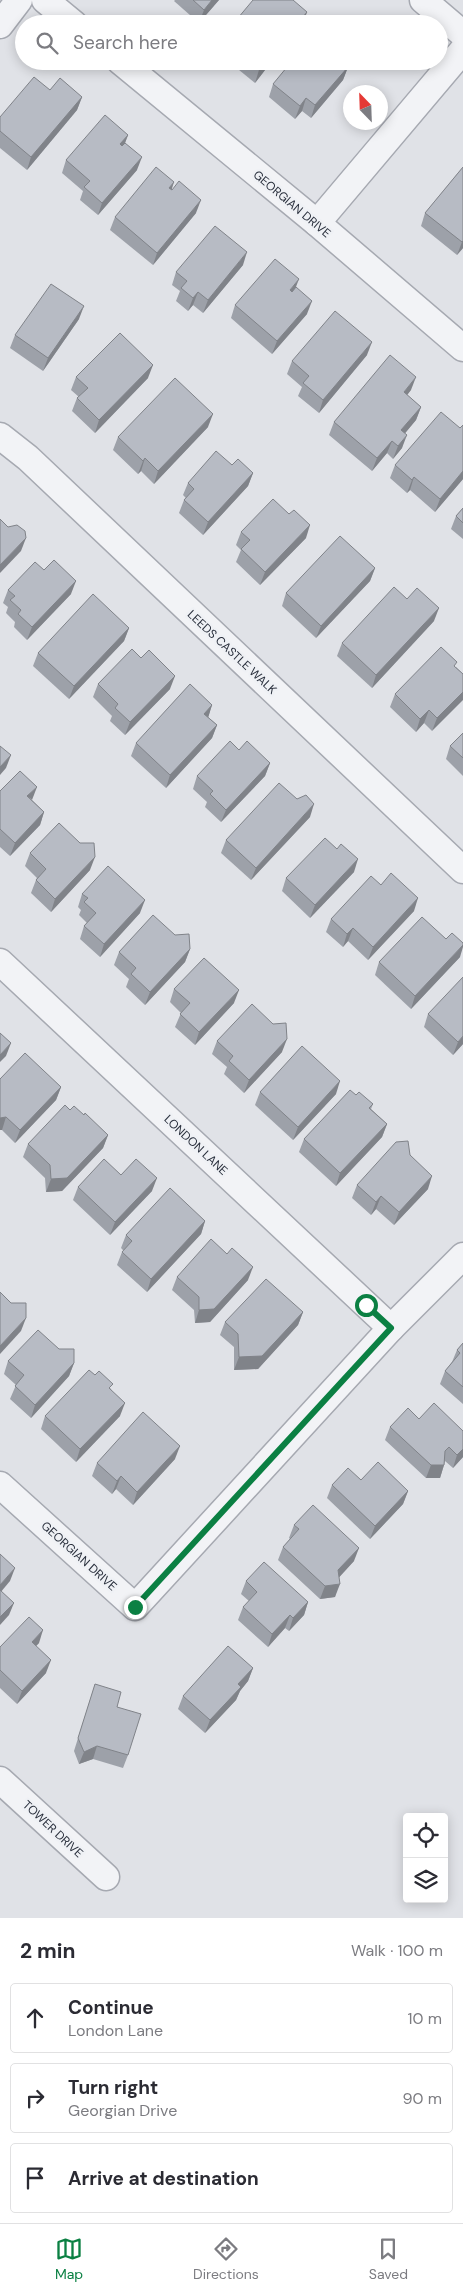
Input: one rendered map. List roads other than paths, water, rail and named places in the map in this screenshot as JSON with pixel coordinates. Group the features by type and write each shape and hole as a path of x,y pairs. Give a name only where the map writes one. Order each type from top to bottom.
{"street":[{"path":"0,25 19,0"},
{"path":"45,0 63,15"},
{"path":"423,0 441,15"},
{"path":"448,21 463,34"},
{"path":"448,68 463,50"},
{"name":"GEORGIAN DRIVE","path":"131,70 463,348"},
{"path":"316,224 446,70"},
{"name":"LEEDS CASTLE WALK","path":"0,436 28,458 463,870"},
{"name":"LONDON LANE","path":"0,962 391,1328"},
{"name":"GEORGIAN DRIVE","path":"0,1485 135,1607 391,1328 463,1256"},
{"name":"TOWER DRIVE","path":"0,1780 106,1877"}]}
